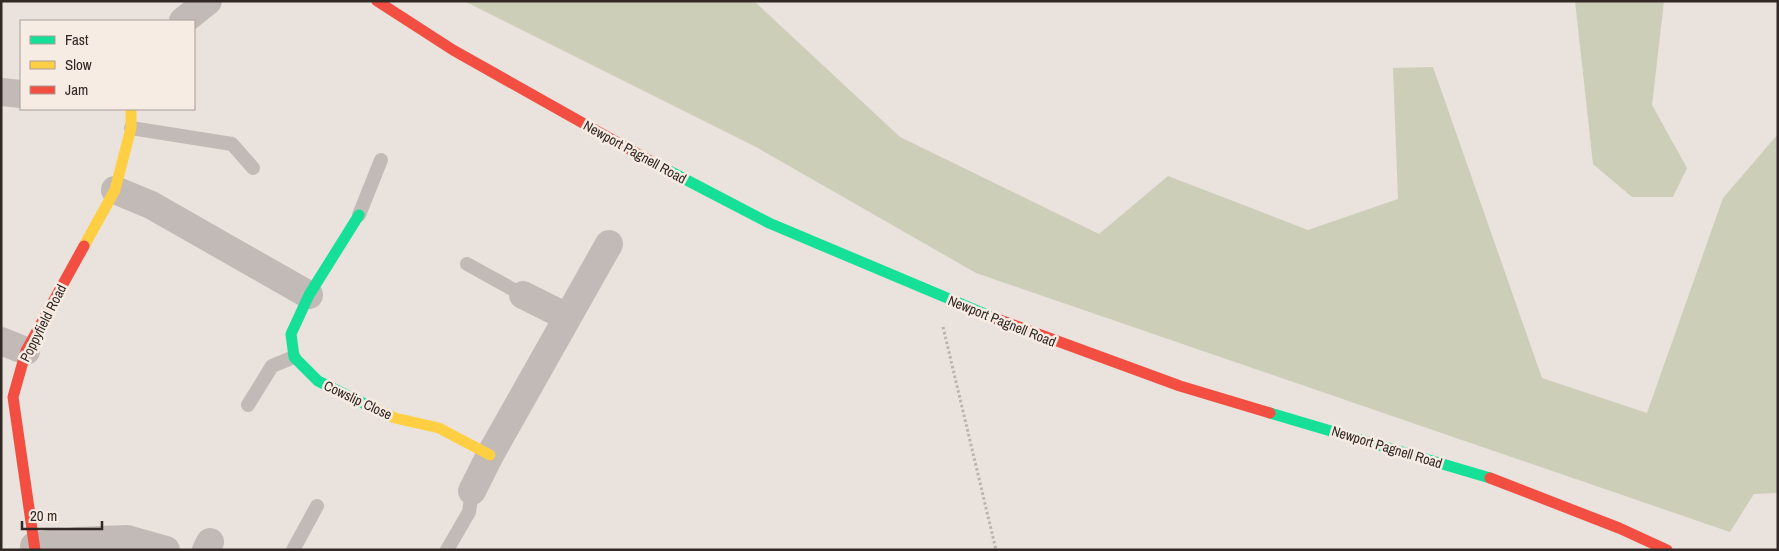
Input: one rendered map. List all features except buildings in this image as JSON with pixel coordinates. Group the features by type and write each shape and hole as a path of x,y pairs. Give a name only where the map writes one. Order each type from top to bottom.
{"main road":[{"name":"Newport Pagnell Road","path":"377,1 453,50 649,161 769,223 1043,338 1180,386 1490,478 1619,528 1667,550"},
{"name":"Poppyfield Road","path":"34,548 14,397 26,351 115,190 130,128 131,110"},
{"path":"294,357 291,334 309,295 359,216"},
{"name":"Cowslip Close","path":"294,357 318,380 395,418 439,428 490,455"}],"street":[{"path":"1,92 20,94"},
{"path":"115,190 151,205 309,295"},
{"path":"472,491 490,455 610,244"},
{"path":"524,295 567,318"},
{"path":"1,341 26,351"},
{"path":"34,548 78,541 127,539 166,550"}],"lane":[{"path":"130,128 232,144 252,168"},
{"path":"359,216 381,160"},
{"path":"467,264 524,295"},
{"path":"248,405 272,366 294,357"},
{"path":"447,550 468,512 472,491"},
{"path":"293,550 317,506"}],"path":[{"path":"936,294 996,550"}],"green space":[{"path":"464,1 754,1 900,137 1099,234 1168,176 1308,230 1398,199 1393,68 1433,67 1542,378 1647,413 1723,198 1778,134 1778,493 1754,494 1730,532 976,273 756,147"},
{"path":"1575,1 1664,1 1652,105 1687,168 1673,197 1632,197 1593,164"}],"traffic: fast":[{"path":"652,162 769,223 997,319"},
{"path":"359,215 309,295 291,334 294,357 318,381 371,407"},
{"path":"1270,413 1490,478"}],"traffic: slow":[{"path":"84,246 115,190 131,128 131,110"},
{"path":"371,407 395,418 439,428 490,455"}],"traffic: jam":[{"path":"377,1 453,50 652,162"},
{"path":"35,550 13,397 26,351 84,246"},
{"path":"997,319 1180,386 1270,413"},
{"path":"1490,478 1619,528 1667,550"}]}
